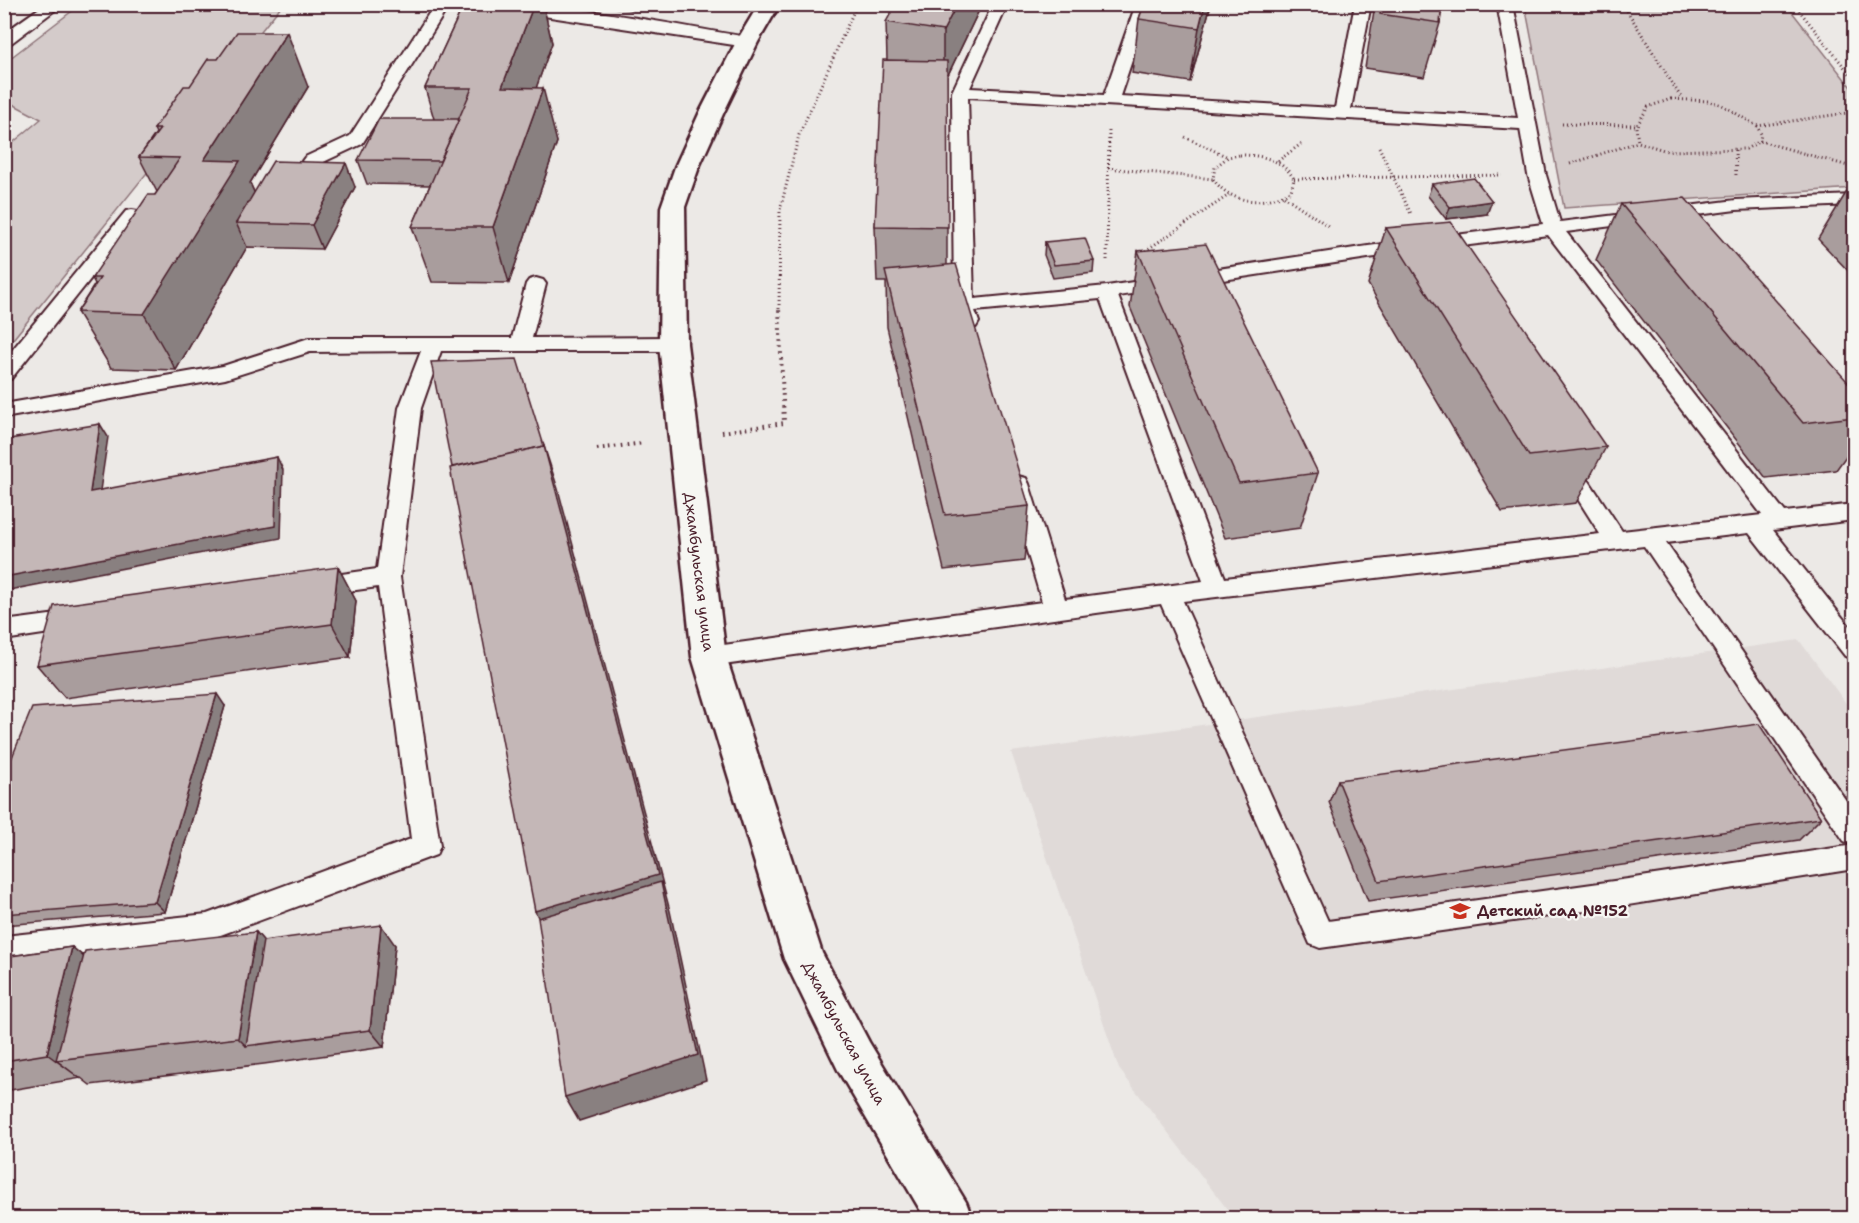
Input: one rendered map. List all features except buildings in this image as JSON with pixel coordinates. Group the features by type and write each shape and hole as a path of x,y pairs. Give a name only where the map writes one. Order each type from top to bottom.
{"street":[{"name":"Джамбульская улица","path":"770,4 747,42 687,167 673,207 673,344 709,657 804,959 854,1057 950,1218"}],"lane":[{"path":"4,41 56,4"},
{"path":"310,161 356,140 443,4"},
{"path":"498,4 747,42"},
{"path":"632,23 647,4"},
{"path":"974,340 964,306 960,92 1001,4"},
{"path":"1110,101 1144,4"},
{"path":"1342,114 1363,4"},
{"path":"1505,4 1537,175 1553,228 1779,520"},
{"path":"960,92 1527,124"},
{"path":"964,306 1107,284 1736,205 1854,200"},
{"path":"4,374 132,215"},
{"path":"1425,244 1438,264"},
{"path":"520,345 536,284"},
{"path":"1107,284 1217,588"},
{"path":"4,411 225,372 309,345 673,344"},
{"path":"4,950 207,927 426,846 388,577 410,408 433,345"},
{"path":"1553,442 1616,541"},
{"path":"1012,464 1057,611"},
{"path":"709,657 1168,594 1854,512"},
{"path":"1754,523 1854,649"},
{"path":"1650,537 1854,833"},
{"path":"295,590 388,577"},
{"path":"1168,594 1320,935 1628,892 1854,856"},
{"path":"4,631 98,618"}],"path":[{"path":"597,449 784,423 779,325 780,210 799,135 857,4"},
{"path":"1623,4 1683,100"},
{"path":"1794,4 1854,79"},
{"path":"1638,142 1634,133 1636,125 1644,118 1648,107 1671,99 1709,101 1722,105 1757,126 1761,134 1760,141"},
{"path":"1107,284 1110,101"},
{"path":"1757,126 1854,112"},
{"path":"1363,115 1425,244"},
{"path":"1527,124 1636,125"},
{"path":"1294,179 1537,175 1638,142 1667,151 1746,149 1760,141 1854,168"},
{"path":"1253,155 1278,161 1292,172 1294,179 1291,191 1274,200 1251,201 1229,195 1221,190 1213,179 1212,173 1220,161 1228,157 1253,155"},
{"path":"1108,168 1213,179"},
{"path":"1107,284 1229,195"}],"shaded area":[{"path":"80,5 282,5 14,338 5,340 4,150 41,119 5,100 5,62"},
{"path":"1525,5 1789,8 1854,91 1854,188 1564,208"},
{"name":"Детский сад №152","path":"1799,640 1854,714 1854,1218 1234,1218 1119,1069 1011,752"}],"place":[{"name":"Детский сад №152","path":"1460,911"}]}
